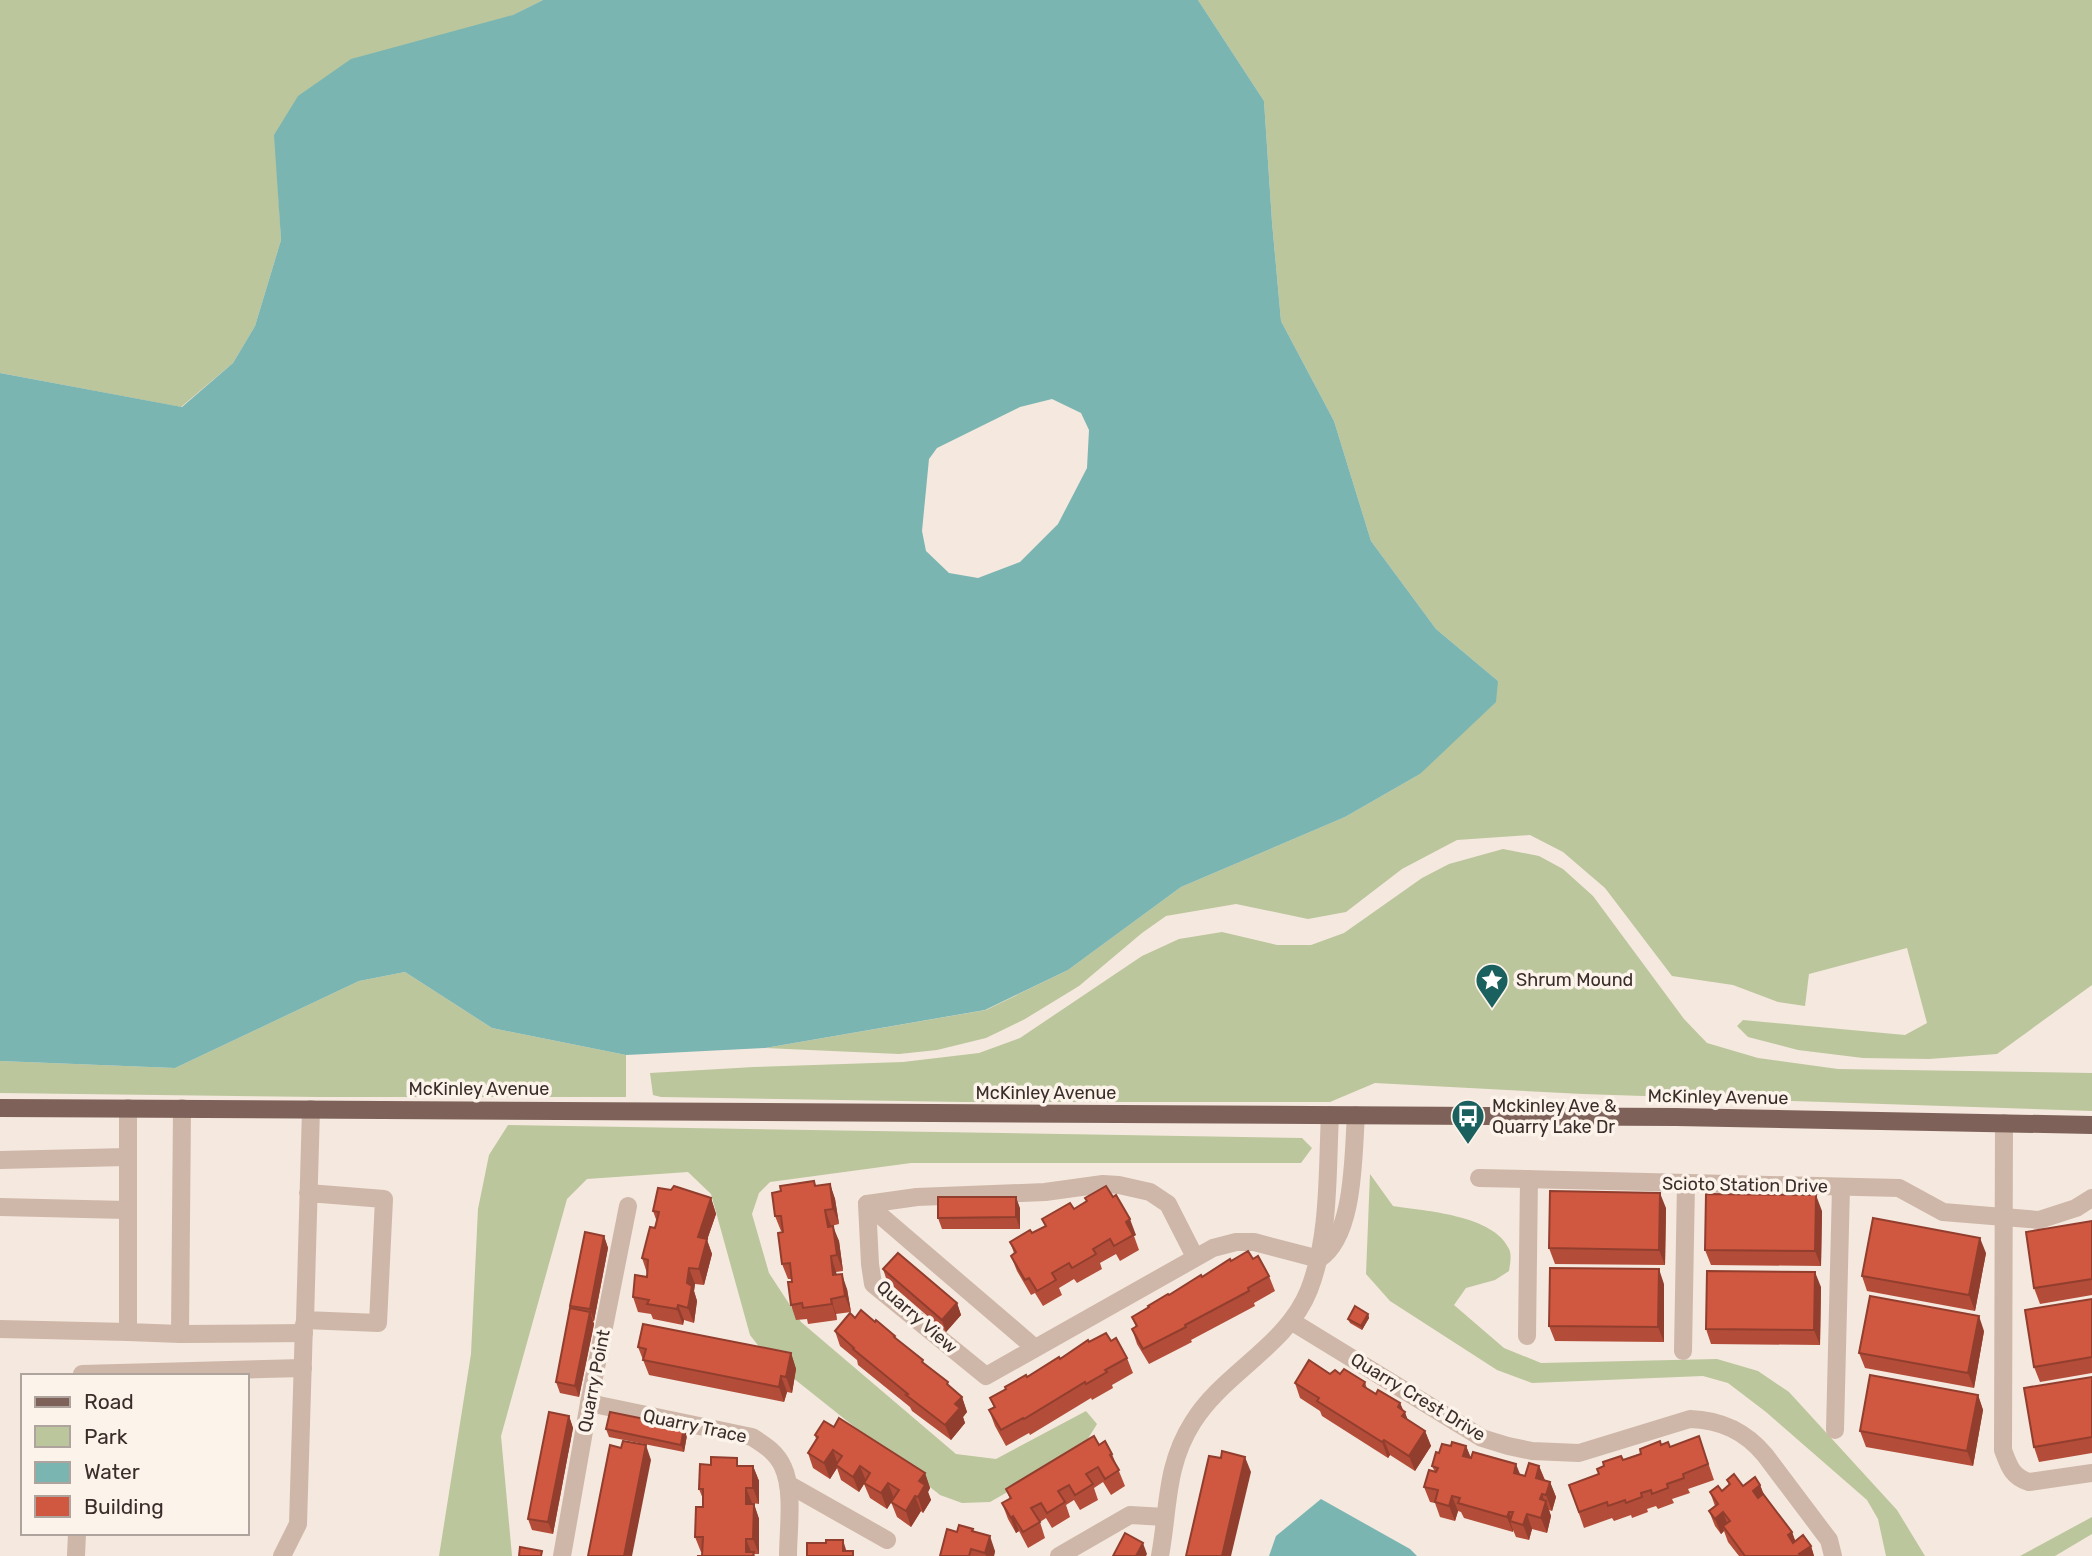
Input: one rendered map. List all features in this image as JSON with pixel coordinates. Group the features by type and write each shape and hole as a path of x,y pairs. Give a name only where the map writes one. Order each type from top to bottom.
{"main road":[{"name":"McKinley Avenue","path":"0,1108 1649,1117 2092,1125"}],"street":[{"path":"128,1108 128,1332"},
{"path":"180,1334 182,1108"},
{"path":"282,1556 298,1524 311,1109"},
{"path":"1160,1556 1174,1460 1193,1422 1227,1383 1283,1331 1308,1292 1319,1259 1330,1115"},
{"path":"1319,1259 1332,1246 1346,1211 1356,1115"},
{"path":"2004,1123 2003,1450 2011,1472 2021,1480 2029,1482 2092,1473"},
{"path":"0,1160 127,1157"},
{"name":"Scioto Station Drive","path":"1479,1178 1899,1188 1943,1212 2039,1220 2076,1208 2092,1198"},
{"path":"1527,1336 1529,1179"},
{"path":"1683,1351 1686,1183"},
{"path":"867,1204 917,1197 1045,1192 1103,1184 1119,1185 1150,1192 1168,1204 1195,1257"},
{"path":"1835,1430 1841,1187"},
{"path":"0,1329 180,1334 378,1323 384,1199 309,1193"},
{"path":"867,1204 1035,1348"},
{"name":"Quarry View","path":"867,1204 873,1284 986,1376 1213,1248 1236,1242 1254,1242 1319,1259"},
{"name":"Quarry Point","path":"562,1556 628,1206"},
{"path":"0,1207 127,1210"},
{"path":"1325,1208 1346,1211"},
{"name":"Quarry Crest Drive","path":"1291,1321 1482,1438 1508,1446 1544,1452 1579,1453 1690,1419 1709,1420 1727,1426 1755,1443 1831,1548"},
{"path":"82,1374 303,1368"},
{"name":"Quarry Trace","path":"589,1404 752,1437 765,1445 776,1455 784,1468 788,1484 788,1556"},
{"path":"788,1484 887,1540"},
{"path":"1059,1556 1130,1515 1165,1517"},
{"path":"76,1556 77,1535"}],"green space":[{"path":"0,0 543,0 275,135 281,240 255,326 233,363 181,407 0,373"},
{"path":"1198,0 2092,0 2092,985 1997,1054 1929,1059 1863,1058 1798,1050 1748,1037 1737,1026 1743,1020 1905,1035 1927,1023 1907,948 1809,974 1805,1006 1778,1002 1733,985 1672,976 1605,888 1563,852 1530,835 1457,840 1402,869 1346,912 1308,919 1236,904 1166,916 1079,986 1025,1019 986,1038 937,1050 899,1054 765,1048 986,1010 1068,970 1181,887 1345,817 1420,774 1498,681 1436,629 1371,541 1334,421 1281,321 1264,101"},
{"path":"1503,849 1539,856 1563,869 1593,896 1684,1019 1707,1043 1758,1058 1838,1069 2092,1073 2092,1111 1583,1094 1375,1083 1330,1102 963,1102 653,1095 650,1073 903,1062 979,1053 1020,1038 1142,956 1179,939 1222,932 1277,945 1311,945 1344,933 1422,878 1449,864"},
{"path":"405,972 492,1028 626,1055 626,1097 0,1093 0,1061 175,1068 359,981"},
{"path":"508,1125 1302,1138 1312,1148 1301,1163 911,1163 770,1182 759,1193 752,1214 769,1273 801,1322 956,1454 996,1459 1086,1411 1097,1424 1081,1450 990,1502 962,1503 940,1495 768,1358 750,1335 711,1194 688,1172 587,1179 567,1199 501,1436 512,1556 439,1556 471,1354 478,1209 489,1155"},
{"path":"1370,1174 1393,1206 1440,1213 1474,1222 1501,1238 1510,1251 1509,1271 1495,1280 1466,1288 1454,1305 1504,1348 1541,1363 1717,1359 1758,1371 1789,1392 1897,1510 1925,1556 1886,1556 1878,1519 1867,1500 1766,1412 1728,1383 1703,1376 1532,1383 1497,1370 1390,1301 1366,1274"},
{"path":"2092,1517 2092,1534 2055,1556 2020,1556"}],"water":[{"path":"543,0 1198,0 1264,101 1281,321 1334,421 1371,541 1436,629 1498,681 1496,702 1420,774 1345,817 1181,887 1068,970 985,1010 765,1048 626,1055 492,1028 405,972 359,981 175,1068 0,1061 0,373 182,407 233,363 255,326 281,240 274,135 298,96 351,59 513,15","holes":["1052,399 1081,413 1089,430 1087,468 1058,524 1020,562 978,578 949,573 926,551 922,531 929,459 937,448 1020,407"]},
{"path":"1321,1499 1410,1549 1417,1556 1269,1556 1276,1536"}],"building":[{"path":"814,1181 815,1186 830,1184 833,1209 825,1210 828,1227 833,1226 837,1255 831,1256 833,1275 842,1274 845,1296 831,1299 832,1304 803,1308 802,1303 791,1305 788,1282 792,1282 790,1263 782,1264 778,1233 783,1232 781,1216 775,1216 772,1193 781,1191 780,1186"},
{"path":"674,1186 711,1198 698,1237 707,1239 699,1269 689,1268 687,1283 692,1286 688,1308 678,1305 677,1309 647,1304 649,1300 633,1297 635,1275 647,1277 648,1260 642,1258 650,1227 655,1228 659,1212 653,1211 658,1188 671,1190"},
{"path":"1106,1186 1113,1197 1116,1195 1130,1219 1126,1222 1133,1235 1114,1246 1110,1239 1093,1249 1096,1254 1072,1268 1069,1263 1052,1273 1056,1280 1037,1291 1029,1278 1025,1280 1011,1256 1016,1252 1010,1242 1030,1230 1032,1233 1046,1226 1042,1219 1070,1203 1074,1209 1087,1201 1085,1198"},
{"path":"1550,1191 1660,1193 1659,1250 1549,1248"},
{"path":"1706,1194 1816,1195 1815,1251 1705,1250"},
{"path":"938,1197 1016,1197 1016,1217 938,1218"},
{"path":"1873,1218 1980,1238 1969,1295 1862,1276"},
{"path":"2092,1221 2092,1279 2034,1288 2026,1232"},
{"path":"585,1232 604,1236 590,1309 570,1306"},
{"path":"1248,1251 1253,1259 1258,1256 1269,1276 1248,1288 1249,1291 1143,1349 1132,1329 1137,1326 1132,1317 1201,1275 1202,1277"},
{"path":"898,1253 957,1303 942,1320 883,1269"},
{"path":"1550,1268 1659,1269 1658,1327 1549,1326"},
{"path":"1707,1271 1815,1272 1814,1330 1706,1329"},
{"path":"1870,1296 1979,1316 1968,1373 1859,1353"},
{"path":"2092,1299 2092,1357 2034,1367 2025,1310"},
{"path":"1355,1306 1368,1314 1361,1326 1348,1319"},
{"path":"570,1308 590,1312 575,1386 556,1382"},
{"path":"861,1310 923,1360 922,1362 962,1397 955,1404 960,1408 945,1425 906,1395 908,1394 835,1331 850,1313 855,1318"},
{"path":"643,1324 791,1353 786,1377 781,1376 779,1387 643,1360 646,1349 638,1347"},
{"path":"1106,1333 1111,1341 1116,1338 1127,1358 1086,1384 1085,1382 1001,1430 989,1410 995,1407 990,1398 1088,1340 1089,1342"},
{"path":"1309,1360 1330,1374 1335,1370 1340,1374 1344,1369 1365,1382 1363,1386 1376,1394 1378,1390 1400,1403 1398,1407 1405,1412 1402,1416 1425,1431 1409,1456 1317,1401 1319,1398 1295,1383"},
{"path":"1870,1375 1978,1395 1967,1451 1860,1431"},
{"path":"2092,1377 2092,1437 2034,1447 2024,1388"},
{"path":"549,1412 569,1416 548,1522 528,1519"},
{"path":"610,1412 684,1427 681,1445 606,1429"},
{"path":"839,1418 925,1473 919,1481 925,1485 906,1511 891,1502 899,1490 888,1483 881,1493 864,1483 870,1473 860,1466 853,1477 836,1465 842,1456 833,1450 824,1463 808,1453 824,1421 834,1427"},
{"path":"1094,1436 1099,1445 1105,1441 1119,1470 1105,1479 1098,1467 1086,1474 1093,1484 1075,1495 1069,1485 1058,1491 1065,1502 1047,1513 1041,1503 1031,1508 1040,1522 1023,1532 1002,1503 1011,1498 1006,1489"},
{"path":"1699,1436 1708,1464 1683,1474 1684,1478 1667,1484 1668,1488 1652,1494 1651,1490 1626,1503 1625,1500 1608,1506 1607,1502 1579,1512 1569,1485 1599,1474 1597,1469 1604,1466 1603,1462 1621,1456 1623,1460 1641,1454 1640,1449 1660,1441 1661,1445 1668,1442 1670,1447"},
{"path":"623,1441 646,1445 624,1556 588,1556 610,1445 621,1448"},
{"path":"1452,1442 1466,1446 1463,1456 1471,1458 1473,1452 1516,1464 1514,1473 1525,1476 1529,1463 1539,1466 1536,1478 1550,1482 1546,1495 1542,1494 1540,1499 1546,1501 1541,1518 1527,1514 1523,1525 1510,1521 1513,1512 1509,1512 1507,1517 1458,1503 1460,1498 1452,1496 1449,1506 1435,1502 1438,1490 1424,1487 1429,1470 1436,1472 1438,1468 1432,1466 1436,1452 1439,1453 1442,1444 1451,1446"},
{"path":"1222,1451 1245,1457 1222,1556 1186,1556 1209,1456 1221,1458"},
{"path":"711,1457 737,1458 737,1466 753,1466 753,1488 746,1488 746,1504 754,1504 753,1539 746,1539 746,1552 754,1552 753,1556 702,1556 703,1537 695,1537 696,1507 703,1507 703,1489 699,1489 700,1464 711,1465"},
{"path":"1734,1474 1743,1486 1755,1477 1760,1485 1753,1491 1758,1498 1763,1494 1792,1532 1788,1535 1793,1543 1803,1535 1811,1546 1799,1554 1801,1556 1745,1556 1723,1526 1730,1521 1723,1512 1715,1519 1709,1511 1718,1504 1710,1492 1718,1486 1722,1491 1730,1484 1727,1480"},
{"path":"959,1525 990,1536 985,1553 971,1549 969,1556 940,1556 947,1529 957,1532"},
{"path":"1125,1533 1143,1543 1136,1556 1113,1556"},
{"path":"826,1540 843,1540 843,1551 853,1551 853,1556 807,1556 807,1543 826,1543"},
{"path":"520,1547 542,1551 541,1556 519,1556"}],"place":[{"name":"Shrum Mound","path":"1492,1010"},
{"name":"Mckinley Ave & Quarry Lake Dr","path":"1468,1146"}]}
